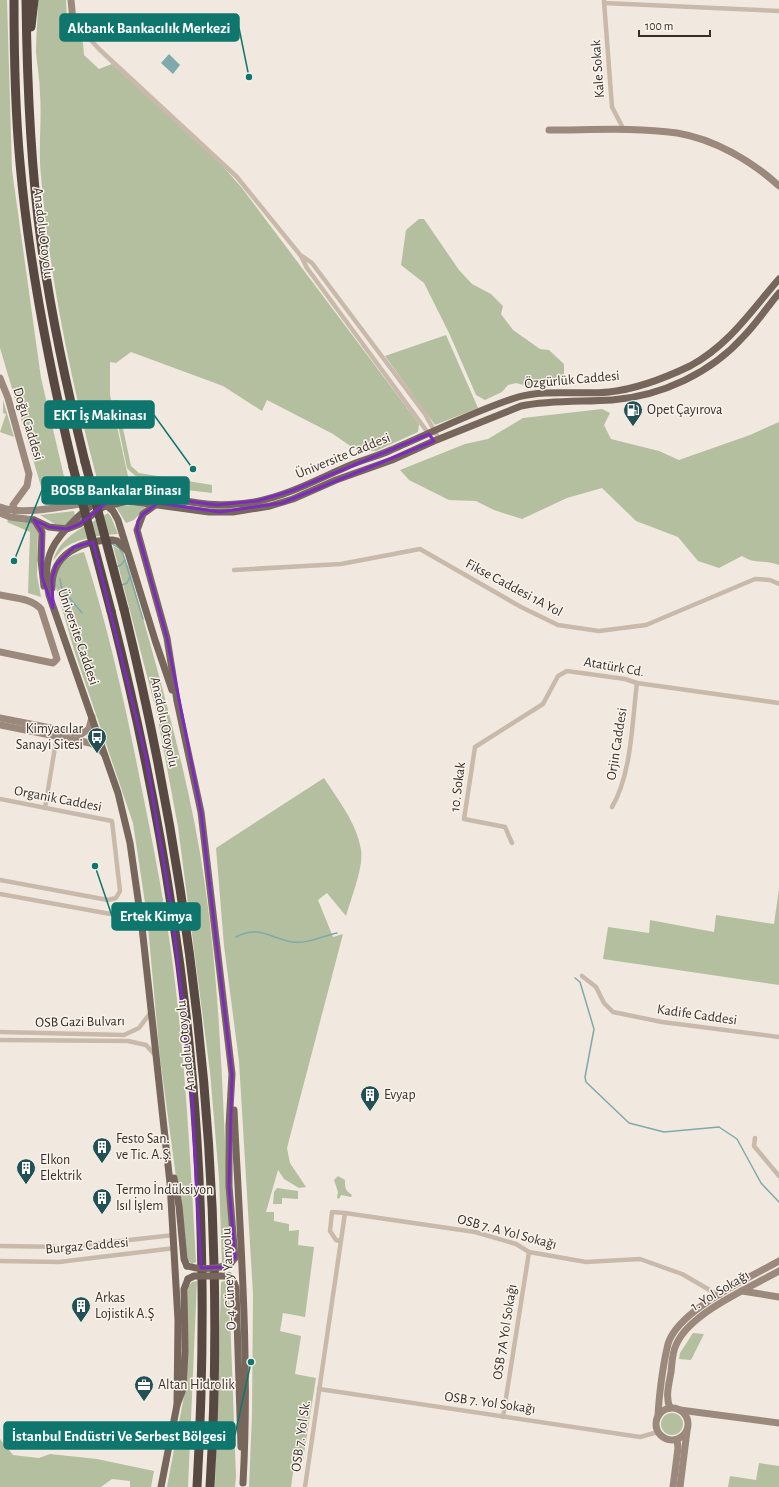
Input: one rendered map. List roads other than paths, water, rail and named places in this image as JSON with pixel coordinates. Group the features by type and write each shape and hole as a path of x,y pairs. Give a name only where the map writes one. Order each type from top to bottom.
{"highway":[{"name":"Anadolu Otoyolu","path":"14,0 17,120 26,216 42,324 73,467 111,611 144,751 156,811 172,912 188,1044 198,1164 202,1349 197,1487"},
{"name":"Anadolu Otoyolu","path":"26,0 27,74 31,148 42,248 61,361 85,462 124,609 154,738 173,840 191,957 204,1077 213,1240 213,1372 210,1487"},
{"path":"27,74 34,0"}],"main road":[{"name":"Özgürlük Caddesi","path":"432,432 520,397 609,392 661,379 690,365 720,346 751,315 779,279"},
{"name":"Özgürlük Caddesi","path":"437,440 521,406 534,403 612,400 637,397 655,393 676,385 708,366 729,351 744,337 779,293"},
{"name":"Üniversite Caddesi","path":"167,1149 142,927 124,816 106,758 53,608 47,586 48,564 52,549 67,529 84,512 100,501 115,496 133,494 217,505 257,501 291,491 354,463 381,455 432,432"},
{"name":"Üniversite Caddesi","path":"67,529 80,524 96,511 108,505 128,500 214,512 248,510 270,506 293,499 336,480 392,460 437,440"},
{"path":"100,501 108,505 115,514 129,553 155,640 177,701"},
{"path":"158,503 143,514 137,530 167,638 177,701 201,812 232,1074 229,1126 229,1186 235,1258 230,1264 223,1267 195,1268 187,1266 184,1259 179,1206 167,1149"},
{"path":"34,520 49,527 67,529"},
{"path":"34,520 40,526 42,532 41,560 44,590 53,608"},
{"path":"53,608 53,571 60,559 69,551 88,543 112,540 122,545 129,553"},
{"name":"O-4 Güney Yanyolu","path":"232,1074 246,1355 246,1423 243,1485"},
{"path":"167,1149 175,1248 178,1320 177,1405"},
{"path":"161,1487 177,1405 183,1389 185,1351 184,1289 188,1279 194,1276 229,1276 233,1280 236,1288 243,1485"}],"street":[{"path":"71,0 73,21 100,50 237,177 301,256 307,268 432,432"},
{"path":"604,1 779,11"},
{"name":"Kale Sokak","path":"604,1 612,107 624,130"},
{"path":"549,130 624,130 677,134 702,140 726,150 764,172 779,186"},
{"path":"301,256 312,263 391,367 437,440"},
{"name":"Doğu Caddesi","path":"0,378 29,474 27,486 13,505 15,511"},
{"name":"Doğu Caddesi","path":"1,511 17,498"},
{"path":"1,511 15,511 100,501"},
{"path":"1,511 10,517 34,520"},
{"name":"Fikse Caddesi 1A Yol","path":"234,570 342,564 420,549 521,607 558,625 599,631 646,625 755,579 770,580 779,584"},
{"path":"0,596 27,600 37,605 40,609 57,659 53,663 0,652"},
{"name":"Atatürk Cd.","path":"475,747 543,704 558,676 567,671 625,679 637,683 779,703"},
{"name":"Orjin Caddesi","path":"612,806 620,794 628,756 637,683"},
{"path":"0,725 58,734 76,734 85,732 91,724 92,717"},
{"path":"0,718 98,746 106,758"},
{"path":"45,808 58,734"},
{"name":"10. Sokak","path":"475,747 464,820 505,827 512,843"},
{"name":"Organik Caddesi","path":"0,799 112,821 120,891 116,898 108,900 0,880"},
{"path":"0,894 128,917 135,919 142,927"},
{"path":"128,917 136,911 138,901"},
{"name":"Kadife Caddesi","path":"582,976 596,987 604,1003 613,1012 662,1022 779,1037"},
{"name":"OSB Gazi Bulvarı","path":"0,1032 124,1035 139,1028 151,1012"},
{"name":"OSB Gazi Bulvarı","path":"0,1040 139,1042 146,1045 156,1055"},
{"path":"755,1138 754,1146 779,1176"},
{"path":"319,1389 345,1214 332,1212 330,1231 336,1240 340,1241"},
{"name":"OSB 7. A Yol Sokağı","path":"345,1214 475,1232 516,1244 529,1252 586,1262 640,1258 682,1274 720,1295 726,1300"},
{"path":"0,1246 66,1247 174,1236"},
{"name":"Burgaz Caddesi","path":"0,1261 59,1262 175,1248"},
{"name":"OSB 7A Yol Sokağı","path":"503,1417 529,1252"},
{"path":"687,1431 677,1440 666,1439 658,1432 656,1427 669,1343 677,1328 693,1311 779,1261"},
{"name":"1. Yol Sokağı","path":"670,1408 667,1401 676,1345 684,1332 698,1317 779,1271"},
{"path":"734,1287 742,1291 779,1297"},
{"name":"OSB 7. Yol Sokağı","path":"319,1389 640,1437 658,1432"},
{"name":"OSB 7. Yol Sk.","path":"305,1487 319,1389"},
{"path":"658,1416 665,1409 670,1408 779,1423"},
{"path":"680,1410 687,1418 687,1431 680,1487"},
{"path":"687,1418 699,1412"},
{"path":"673,1487 678,1448 677,1440"}],"water":[{"path":"169,54 180,65 173,74 161,63"}],"waterway":[{"path":"111,543 119,548 123,554 143,619"},
{"path":"116,567 121,565 125,560"},
{"path":"122,585 127,583 130,577"},
{"path":"60,579 62,589 82,613"},
{"path":"236,937 251,932 258,932 284,940 298,942 309,941 337,933"},
{"path":"575,978 580,982 594,1029 585,1077 586,1082 629,1123 664,1132 719,1127 737,1139 761,1183 779,1202"}],"place":[{"name":"Akbank Bankacılık Merkezi","path":"249,77"},
{"name":"Opet Çayırova","path":"633,427"},
{"name":"EKT İş Makinası","path":"193,469"},
{"name":"BOSB Bankalar Binası","path":"14,561"},
{"name":"Kimyacılar Sanayi Sitesi","path":"97,754"},
{"name":"Ertek Kimya","path":"95,866"},
{"name":"Evyap","path":"370,1112"},
{"name":"Festo San. ve Tic. A.Ş.","path":"102,1164"},
{"name":"Elkon Elektrik","path":"26,1185"},
{"name":"Termo İndüksiyon Isıl İşlem","path":"102,1215"},
{"name":"Arkas Lojistik A.Ş","path":"81,1323"},
{"name":"İstanbul Endüstri Ve Serbest Bölgesi","path":"251,1362"},
{"name":"Altan Hidrolik","path":"144,1402"}]}
